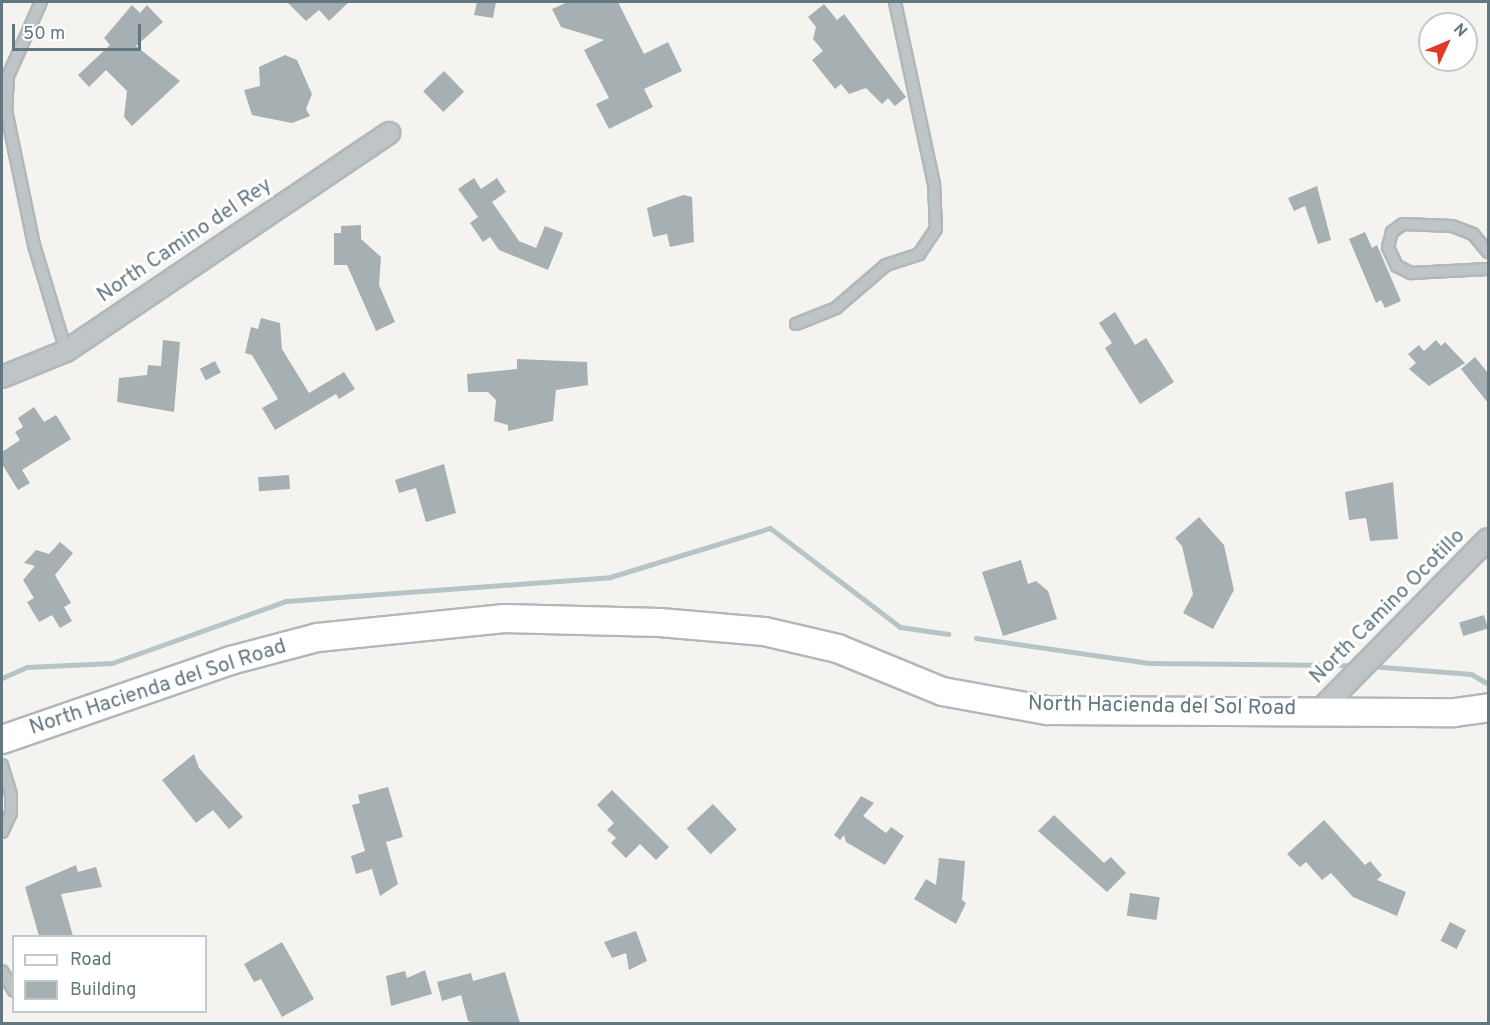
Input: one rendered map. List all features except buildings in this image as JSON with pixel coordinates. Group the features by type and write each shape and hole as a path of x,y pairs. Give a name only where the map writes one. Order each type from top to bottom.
{"street":[{"name":"North Camino del Rey","path":"2,378 66,351 389,134"},
{"name":"North Camino Ocotillo","path":"1321,709 1488,539"},
{"name":"North Hacienda del Sol Road","path":"2,739 230,660 317,637 504,618 659,622 764,631 837,648 942,691 1047,710 1488,707"}],"lane":[{"path":"42,2 8,76 6,110 34,245 66,351"},
{"path":"796,324 836,308 886,265 919,254 936,229 934,184 895,2"},
{"path":"1488,252 1473,234 1452,226 1403,224 1392,232 1388,247 1396,266 1411,273 1488,269"},
{"path":"2,765 11,795 11,813 2,832"},
{"path":"2,971 12,988"}],"waterway":[{"path":"2,678 27,667 112,663 286,601 610,577 770,528 900,627 948,634"},
{"path":"976,638 1149,663 1355,665"},
{"path":"1370,666 1471,674 1488,684"}]}
